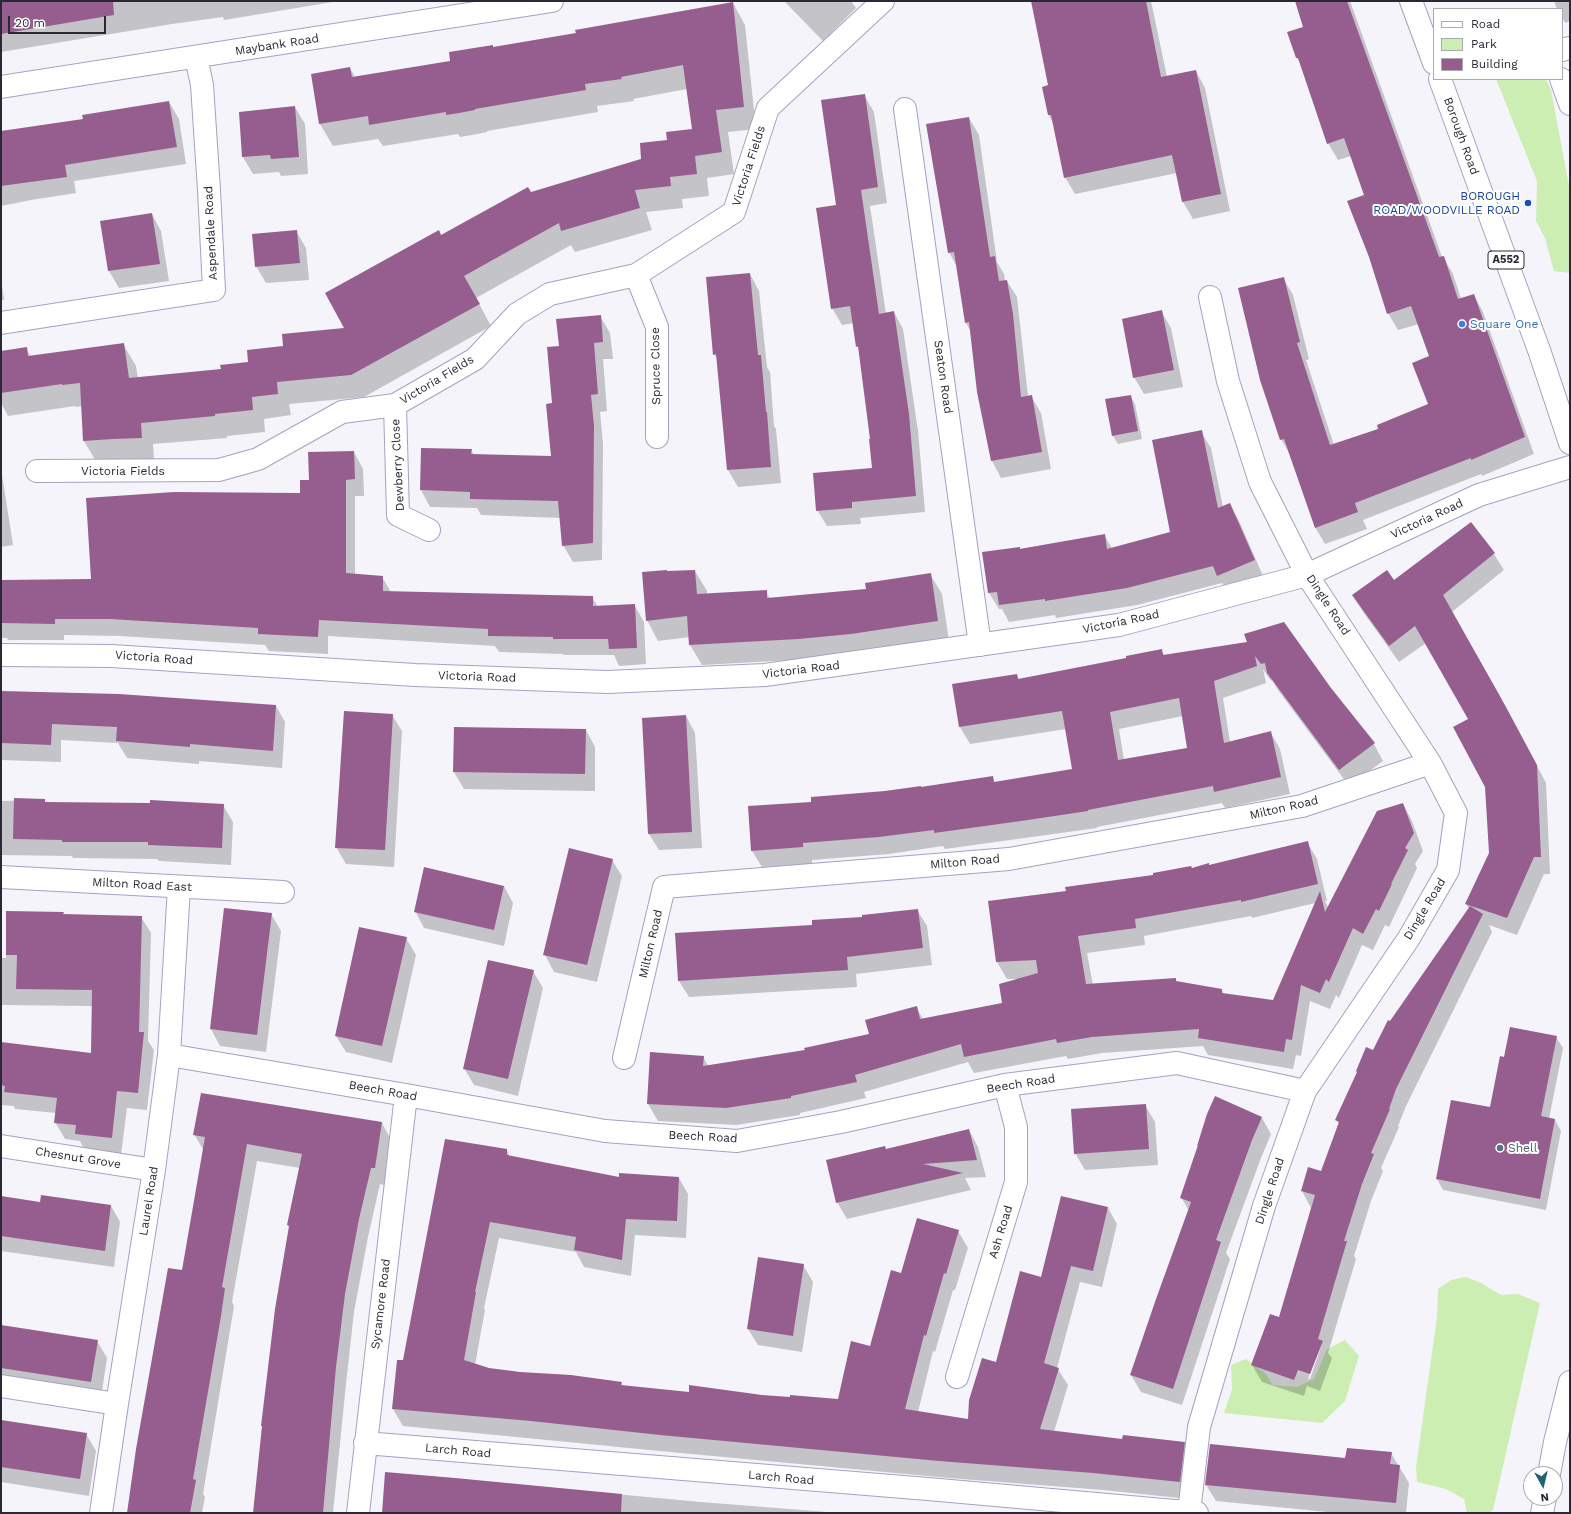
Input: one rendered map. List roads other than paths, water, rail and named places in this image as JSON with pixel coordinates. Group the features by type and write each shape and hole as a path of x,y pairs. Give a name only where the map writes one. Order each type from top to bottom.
{"main road":[{"name":"Maybank Road","path":"1,87 552,1"},
{"name":"Victoria Fields","path":"37,471 219,470 258,459 342,412 395,405 475,359 517,314 550,294 636,275 734,212 768,108 883,1"},
{"path":"1411,1 1433,60"},
{"name":"Aspendale Road","path":"1,323 214,290 202,85 196,57"},
{"name":"Borough Road","path":"1440,80 1540,353 1570,443"},
{"path":"1561,80 1570,104"},
{"name":"Seaton Road","path":"905,108 980,645"},
{"name":"Spruce Close","path":"636,275 657,327 657,437"},
{"name":"Dingle Road","path":"1193,1513 1199,1427 1264,1206 1305,1091 1409,938 1448,870 1456,813 1430,763 1307,575 1260,482 1228,381 1210,297"},
{"name":"Dewberry Close","path":"395,405 398,515 429,530"},
{"name":"Victoria Road","path":"1,656 111,656 415,675 607,682 765,675 1119,625 1307,575 1480,495 1570,467"},
{"name":"Milton Road","path":"624,1058 664,887 1009,859 1302,806 1430,763"},
{"name":"Milton Road East","path":"1,877 283,892"},
{"name":"Laurel Road","path":"101,1513 116,1404 154,1170 169,1055 179,887"},
{"name":"Beech Road","path":"169,1055 406,1095 605,1131 736,1141 841,1122 1005,1085 1177,1063 1305,1091"},
{"name":"Ash Road","path":"957,1376 1016,1182 1016,1126 1005,1085"},
{"name":"Sycamore Road","path":"358,1513 406,1095"},
{"name":"Chesnut Grove","path":"1,1146 154,1170"},
{"path":"1550,1466 1570,1382"},
{"path":"1,1386 116,1404"},
{"name":"Larch Road","path":"365,1443 928,1489 1193,1513"}],"place":[{"name":"BOROUGH ROAD/WOODVILLE ROAD","path":"1528,203"},
{"name":"Square One","path":"1462,324"},
{"name":"Shell","path":"1500,1148"}]}
